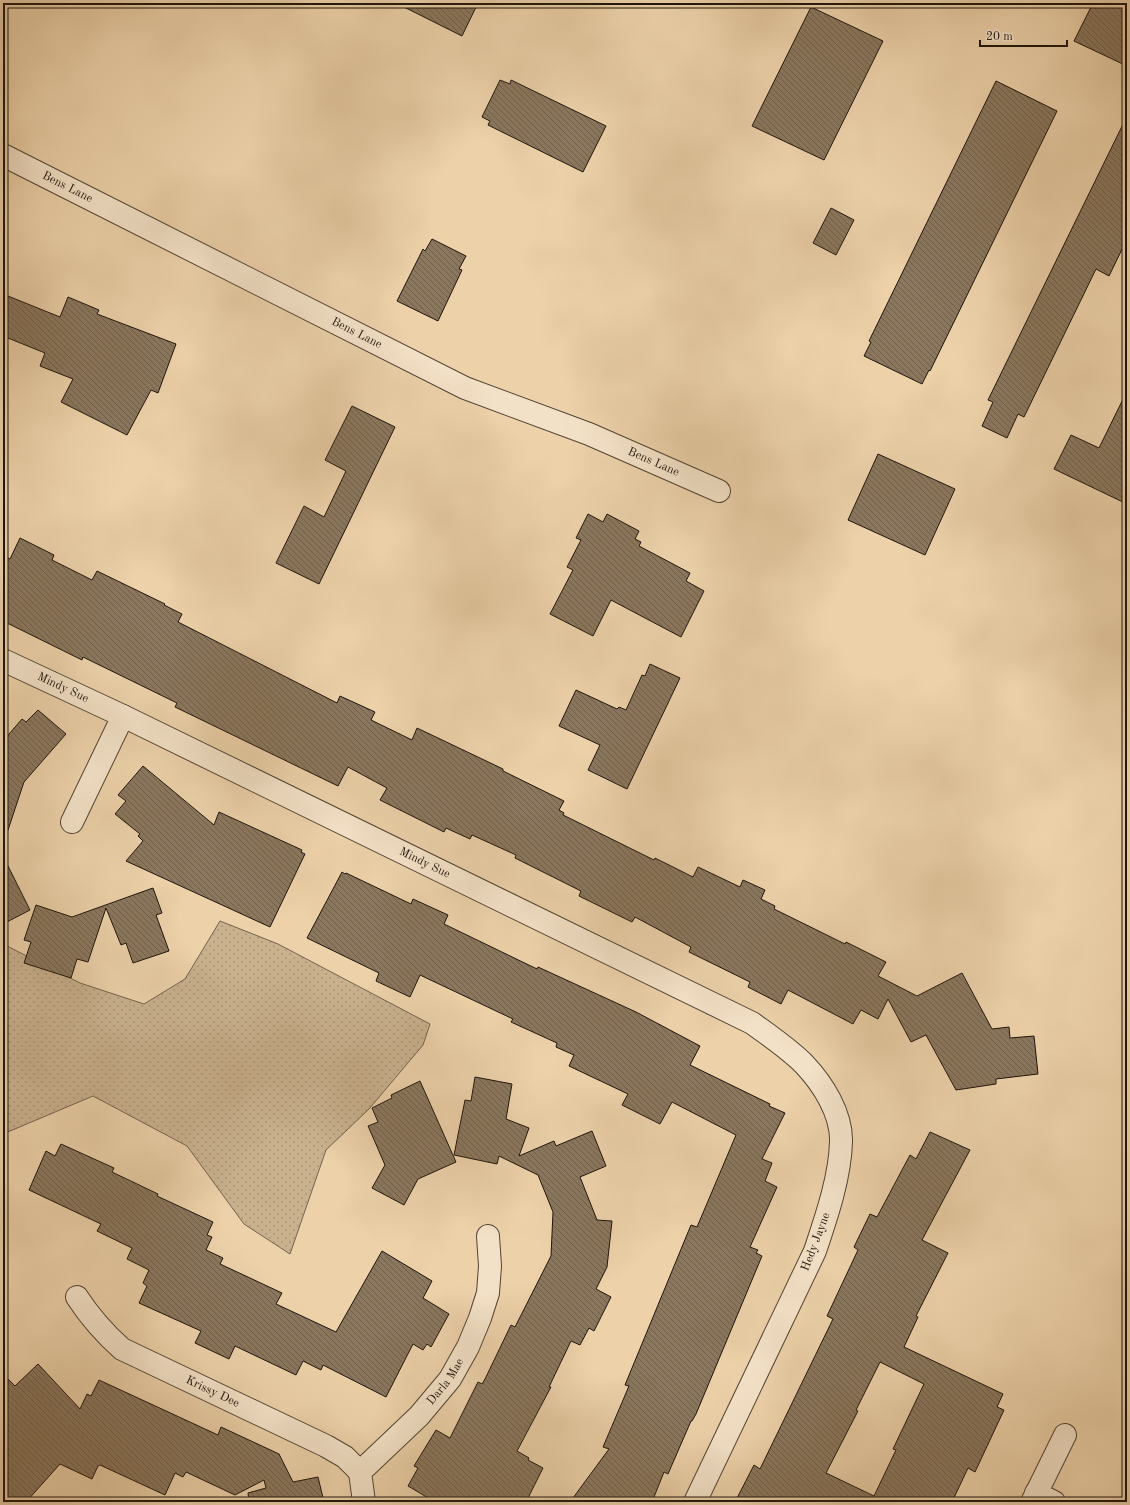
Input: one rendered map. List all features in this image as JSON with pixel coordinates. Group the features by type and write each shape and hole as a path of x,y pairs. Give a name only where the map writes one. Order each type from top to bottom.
{"street":[{"name":"Bens Lane","path":"3,155 465,388 589,434 719,491"},
{"name":"Mindy Sue","path":"3,660 123,716 726,1010"},
{"path":"72,822 123,716"},
{"name":"Hedy Jayne","path":"695,1502 815,1251 829,1210 841,1141 837,1114 827,1094 805,1065 752,1023 726,1010"},
{"name":"Darla Mae","path":"360,1472 419,1416 450,1379 468,1347 488,1293 490,1266 488,1236"},
{"name":"Krissy Dee","path":"77,1297 104,1334 122,1349 326,1446 345,1457 360,1472"},
{"path":"1041,1499 1065,1435"},
{"path":"360,1472 364,1502"}],"shaded area":[{"path":"220,921 278,944 430,1024 423,1045 369,1109 326,1150 290,1254 244,1224 187,1146 93,1096 3,1134 3,944 80,983 144,1004 185,979"}],"building":[{"path":"396,3 478,3 462,36"},
{"path":"1093,3 1127,3 1127,66 1074,41"},
{"path":"811,7 883,41 824,160 752,126"},
{"path":"500,80 510,84 511,80 606,126 583,172 488,125 490,121 482,117"},
{"path":"996,81 1057,111 930,371 929,370 922,384 864,356 871,342 869,341"},
{"path":"1127,116 1127,239 1109,276 1096,269 1024,417 1018,414 1007,438 982,426 993,402 988,400"},
{"path":"831,208 854,220 836,255 813,243"},
{"path":"432,239 466,256 459,269 462,270 438,321 397,301 423,249 425,251"},
{"path":"3,294 60,317 68,297 99,310 97,314 176,344 158,393 151,390 127,435 61,402 73,379 40,366 45,353 3,336"},
{"path":"1127,391 1127,504 1054,469 1071,435 1099,448"},
{"path":"352,406 395,427 319,584 276,563 304,506 324,517 346,471 325,460"},
{"path":"878,454 955,489 925,555 848,520"},
{"path":"588,514 603,522 607,514 639,531 635,539 641,542 639,546 690,573 686,581 704,591 681,637 611,600 593,636 550,614 573,570 567,567 581,540 576,538"},
{"path":"20,538 54,555 52,560 92,580 97,571 165,604 164,605 182,614 178,622 337,703 340,696 375,712 371,720 412,740 417,728 503,769 503,771 564,801 559,810 564,813 563,815 654,860 655,858 693,877 698,867 740,887 743,880 765,890 761,899 775,906 774,909 845,944 846,942 886,962 878,976 917,996 962,973 992,1029 1009,1027 1010,1038 1034,1036 1038,1074 996,1079 996,1084 956,1090 926,1035 911,1042 888,999 878,1019 861,1010 853,1024 788,990 781,1004 748,987 750,982 689,952 691,947 635,917 632,922 579,896 581,891 515,858 516,855 472,835 470,839 446,828 444,832 380,800 387,788 348,767 338,786 175,707 177,703 83,657 82,660 3,621 3,556 10,559"},
{"path":"650,664 680,678 627,789 588,770 600,745 559,726 576,690 617,709 619,707 626,710 642,675 645,676"},
{"path":"38,710 66,734 24,782 7,833 3,832 3,741 22,719 26,722"},
{"path":"143,766 214,825 219,812 302,850 301,852 305,854 270,927 126,861 143,841 138,836 140,834 115,814 126,801 118,795"},
{"path":"3,856 30,910 3,924"},
{"path":"342,872 411,904 413,899 448,915 444,924 537,969 538,967 636,1012 700,1046 690,1065 770,1104 769,1106 785,1113 762,1159 772,1163 765,1181 777,1187 750,1247 758,1250 756,1253 762,1256 696,1414 691,1421 668,1474 664,1472 652,1502 570,1502 609,1449 603,1447 629,1386 625,1385 691,1225 697,1227 736,1135 672,1102 660,1124 622,1105 628,1094 569,1066 574,1055 556,1047 557,1043 511,1022 513,1019 420,975 410,997 376,981 379,973 307,938"},
{"path":"153,888 162,913 156,915 169,951 133,963 126,943 121,945 106,908 88,962 77,959 71,978 24,963 31,942 24,940 36,905 72,917"},
{"path":"475,1077 512,1084 506,1119 529,1128 519,1156 554,1141 556,1146 592,1131 606,1166 580,1177 597,1220 612,1221 607,1267 596,1289 611,1297 594,1331 589,1328 580,1345 571,1341 549,1387 551,1387 517,1451 529,1458 528,1460 543,1468 526,1502 435,1502 408,1486 418,1468 414,1466 436,1430 450,1438 478,1382 482,1384 485,1379 511,1325 515,1327 551,1256 553,1212 538,1175 499,1156 497,1164 454,1155 465,1100 471,1101"},
{"path":"420,1081 456,1162 418,1179 404,1205 372,1188 385,1165 368,1126 378,1122 372,1108 392,1098 391,1095"},
{"path":"930,1132 970,1150 922,1240 948,1253 916,1316 918,1317 904,1347 1003,1394 997,1407 1004,1410 975,1472 968,1468 952,1502 735,1502 754,1465 760,1469 833,1319 827,1316 858,1250 854,1247 870,1214 877,1217 910,1155 916,1159","holes":["880,1362 924,1384 893,1449 896,1450 874,1496 826,1473 858,1411 856,1410"]},
{"path":"61,1144 114,1168 112,1172 158,1194 157,1196 213,1222 207,1235 212,1237 206,1250 223,1258 220,1264 282,1293 276,1304 336,1332 382,1251 432,1281 423,1298 449,1314 431,1347 427,1344 423,1350 413,1344 386,1397 323,1365 321,1370 303,1361 296,1375 235,1346 229,1359 195,1343 201,1331 139,1303 147,1286 143,1283 149,1270 127,1259 132,1248 97,1231 101,1224 29,1190 46,1151 55,1156"},
{"path":"38,1364 80,1409 87,1394 91,1396 99,1380 218,1435 221,1427 279,1454 293,1482 318,1477 324,1502 249,1502 248,1493 266,1488 264,1480 235,1495 186,1472 183,1477 175,1473 165,1495 100,1465 98,1466 92,1479 60,1464 26,1502 3,1502 3,1374 15,1386"}]}
